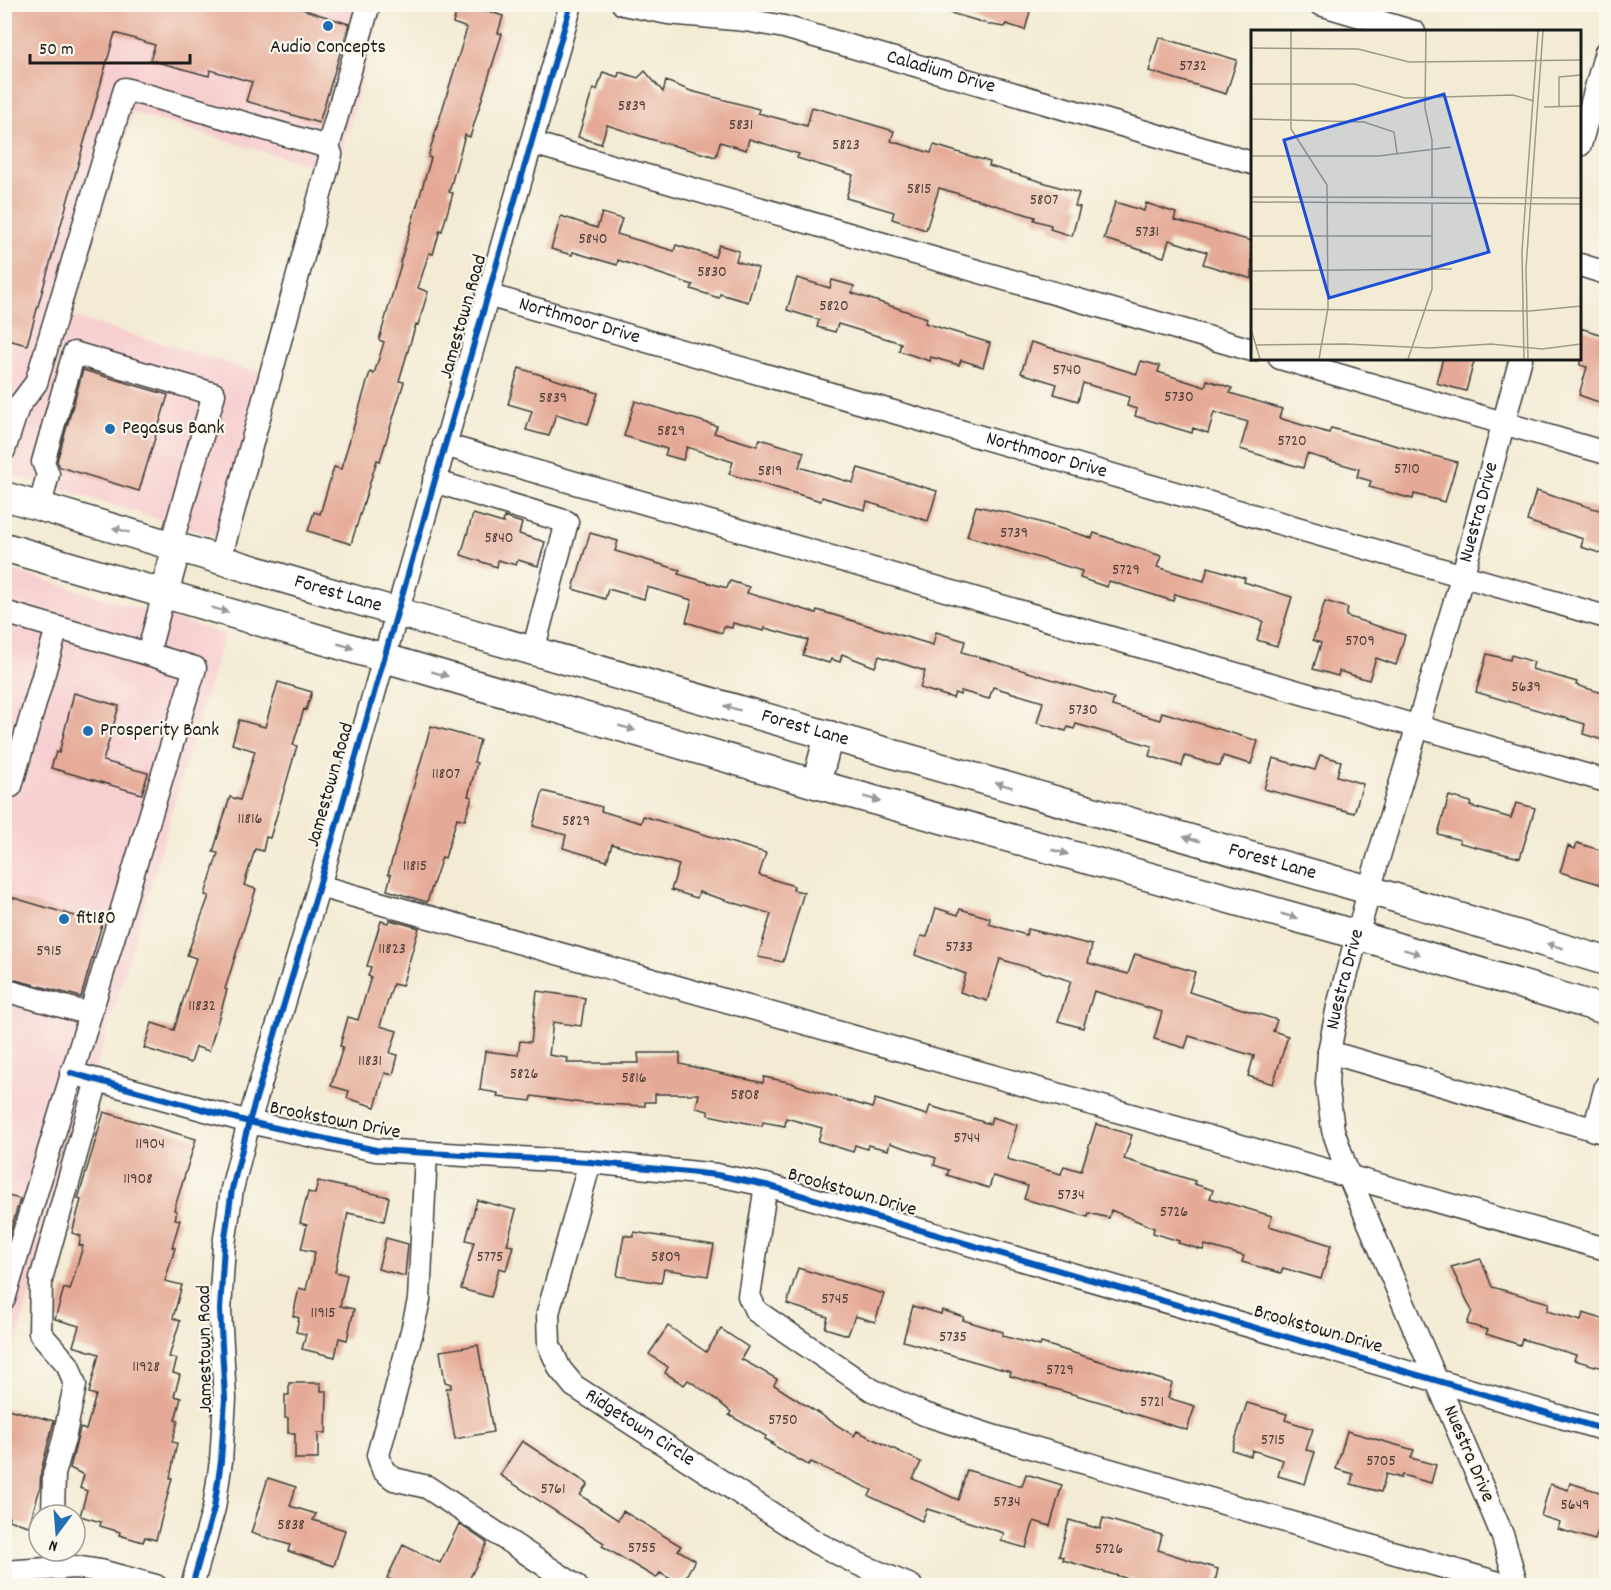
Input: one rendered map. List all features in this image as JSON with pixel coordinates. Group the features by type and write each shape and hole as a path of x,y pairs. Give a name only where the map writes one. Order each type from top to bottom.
{"main road":[{"name":"Forest Lane","path":"4,496 397,612 1369,890 1606,961"},
{"path":"164,593 174,546"},
{"path":"4,547 816,783 1356,935 1606,1010"},
{"path":"816,783 829,735"}],"street":[{"path":"220,559 328,166 331,154 328,147 369,4"},
{"name":"Jamestown Road","path":"192,1586 214,1508 221,1461 225,1399 220,1310 224,1245 232,1189 249,1122 319,886 571,4"},
{"name":"Caladium Drive","path":"623,4 668,13 746,20 784,27 1251,163"},
{"path":"1320,4 1407,30"},
{"path":"1581,141 1594,84 1606,52"},
{"path":"4,450 18,407 36,383 125,89 328,147"},
{"path":"532,143 1251,351"},
{"path":"1581,265 1606,273"},
{"name":"Northmoor Drive","path":"487,295 1606,616"},
{"path":"40,506 48,474 43,462 74,353 214,394 174,546"},
{"path":"1287,360 1606,453"},
{"name":"Nuestra Drive","path":"1517,1586 1503,1537 1348,1174 1333,1130 1327,1084 1329,1052 1356,935 1463,574 1520,360"},
{"path":"444,445 1606,782"},
{"path":"434,481 567,522 533,651"},
{"path":"148,654 164,593"},
{"path":"4,612 195,668 4,1299"},
{"path":"11,786 57,628"},
{"path":"319,886 1348,1174 1606,1249"},
{"path":"4,990 90,1014"},
{"path":"1329,1052 1600,1131 1606,1086"},
{"name":"Brookstown Drive","path":"72,1073 249,1122 376,1150 590,1162 717,1175 766,1185 1606,1430"},
{"path":"53,1503 54,1474 75,1384 68,1365 40,1334 41,1279 97,1080"},
{"path":"426,1153 419,1300 378,1455 383,1470 394,1479 427,1487 576,1586"},
{"name":"Ridgetown Circle","path":"590,1162 548,1312 549,1345 560,1369 574,1386 817,1543 856,1563 911,1586"},
{"path":"766,1185 749,1296 756,1311 872,1390 924,1414 989,1435 1509,1586"},
{"path":"4,1572 41,1563"},
{"path":"66,1563 156,1586"}],"shaded area":[{"path":"4,5 383,5 336,173 133,113 72,317 275,377 230,541 5,472"},
{"path":"4,568 224,634 13,1353 4,1350"}],"building":[{"path":"4,4 286,4 349,24 319,123 246,101 252,82 210,70 209,76 150,60 155,45 115,33 27,345 4,339"},
{"path":"459,4 466,4 503,16 498,33 502,34 470,137 465,135 449,192 453,193 442,231 440,230 433,254 429,253 418,288 428,292 399,381 404,382 380,461 377,460 351,544 308,531 314,512 320,514 334,467 341,469 370,372 374,374 384,342 379,340 431,158 428,157 467,28 453,23"},
{"path":"938,4 1032,4 1025,30 1006,24 1004,27 992,25 937,9"},
{"path":"1159,37 1237,60 1226,94 1149,71"},
{"path":"645,71 663,92 666,81 691,91 759,109 758,113 807,126 812,107 894,131 891,141 931,153 934,145 990,162 989,166 1079,193 1075,206 1080,207 1072,236 1050,229 1051,225 1034,220 1035,217 939,188 926,230 892,219 894,212 846,198 853,175 797,158 799,154 749,139 746,150 720,142 716,157 607,125 601,144 578,137 593,89 597,90 603,72 618,77 619,72 638,78"},
{"path":"1115,202 1144,211 1146,203 1176,213 1174,220 1251,241 1251,279 1203,264 1207,252 1169,240 1164,257 1104,239"},
{"path":"602,213 622,219 617,234 674,251 676,245 715,257 719,245 739,251 736,261 758,268 748,302 720,294 719,298 691,289 693,285 618,260 617,265 573,252 572,255 551,249 561,216 597,228"},
{"path":"797,278 830,288 832,280 854,286 852,293 927,318 925,323 990,343 983,367 961,360 959,365 931,357 930,361 899,351 901,343 838,324 835,332 817,327 819,320 787,310"},
{"path":"1581,328 1606,336 1604,404 1579,395 1587,367 1580,365"},
{"path":"1031,342 1137,374 1141,361 1160,366 1158,372 1205,387 1207,380 1232,388 1230,393 1282,409 1279,418 1329,433 1331,428 1457,462 1445,502 1414,494 1413,499 1369,487 1371,481 1357,477 1359,469 1307,454 1303,468 1240,449 1248,422 1214,412 1208,433 1193,428 1192,433 1135,416 1137,409 1127,406 1129,397 1083,383 1078,401 1054,394 1057,384 1021,373"},
{"path":"1442,360 1474,360 1466,391 1436,383"},
{"path":"519,368 598,393 588,424 556,414 549,436 526,430 532,411 508,404"},
{"name":"Pegasus Bank","path":"83,370 168,395 139,491 60,467 57,461"},
{"path":"635,401 717,426 714,433 757,446 760,439 804,452 799,467 853,483 858,468 937,491 928,521 867,502 865,510 822,497 821,501 729,474 733,462 687,447 683,460 665,455 667,449 624,436"},
{"path":"1536,491 1606,512 1606,555 1581,547 1583,539 1527,521"},
{"path":"976,506 1009,513 1092,538 1094,533 1161,556 1157,567 1204,581 1208,567 1245,578 1244,582 1292,597 1277,646 1257,640 1263,621 1175,594 1173,601 1109,581 1107,587 1080,578 1082,571 967,536"},
{"path":"473,514 503,523 504,517 522,523 519,534 545,542 538,566 518,560 516,565 498,560 497,567 461,555"},
{"path":"590,533 618,541 615,551 680,570 678,574 727,588 730,581 749,587 747,593 816,613 817,610 933,645 936,632 965,641 962,652 1114,698 1112,706 1160,720 1162,712 1258,741 1251,764 1223,756 1220,766 1185,756 1182,766 1149,756 1152,746 1076,724 1074,729 1068,727 1066,731 1037,723 1043,702 993,687 989,699 961,691 960,695 955,693 953,698 920,688 925,671 879,656 875,667 842,654 840,662 831,659 829,663 803,655 808,640 765,628 764,631 733,623 732,628 724,626 722,633 686,622 692,600 647,587 644,599 608,589 605,599 573,589"},
{"path":"1325,601 1348,608 1346,616 1405,635 1396,665 1376,658 1369,680 1339,671 1338,676 1313,669 1321,643 1313,640"},
{"path":"1487,654 1510,660 1511,655 1534,662 1532,669 1577,682 1576,685 1606,694 1606,741 1583,734 1585,724 1476,692"},
{"path":"278,682 312,692 293,745 297,746 270,838 266,837 263,851 255,849 244,885 256,889 225,989 227,990 209,1051 196,1047 191,1063 144,1048 152,1023 174,1030 196,958 187,955 209,896 205,895 218,853 213,852 230,797 240,800 255,751 232,744 239,720 265,727"},
{"name":"Prosperity Bank","path":"74,693 119,706 103,761 148,773 142,794 51,768 56,752 59,753"},
{"path":"431,726 480,740 474,762 477,763 468,796 472,797 465,820 457,818 445,858 442,857 427,902 387,890 391,875 388,874"},
{"path":"1320,755 1341,761 1337,776 1363,784 1354,813 1264,789 1273,758 1315,770"},
{"path":"543,791 602,807 601,811 641,823 643,816 766,853 759,875 794,886 793,890 804,892 783,962 758,957 771,914 699,892 697,898 671,890 679,865 612,844 607,861 563,848 566,835 533,826"},
{"path":"1449,796 1471,802 1470,806 1511,818 1516,803 1535,808 1520,858 1460,843 1460,840 1438,834"},
{"path":"1577,843 1606,852 1606,886 1560,872 1568,846 1575,849"},
{"path":"4,895 102,924 81,997 4,977"},
{"path":"936,908 958,915 960,909 990,918 989,924 1026,935 1028,929 1092,945 1088,963 1128,974 1135,954 1195,972 1189,992 1277,1020 1273,1031 1288,1036 1273,1084 1248,1076 1254,1056 1189,1036 1185,1048 1154,1039 1162,1012 1094,991 1083,1028 1058,1021 1071,981 1000,959 987,1001 960,992 966,974 915,955 921,936 927,937"},
{"path":"390,920 419,928 402,986 393,984 380,1026 397,1031 390,1053 398,1055 393,1075 385,1073 375,1107 347,1098 349,1091 331,1086 343,1047 340,1046 348,1017 358,1020 371,977 368,976 371,967 367,966 381,921 388,923"},
{"path":"537,991 585,998 581,1026 553,1022 549,1055 568,1058 567,1063 639,1063 638,1053 680,1053 680,1064 763,1083 764,1077 793,1083 872,1108 875,1099 927,1115 930,1106 990,1124 992,1117 1017,1125 1007,1159 1061,1174 1064,1166 1081,1171 1096,1124 1132,1135 1124,1159 1195,1181 1194,1184 1213,1190 1210,1198 1272,1216 1269,1226 1331,1245 1321,1279 1283,1268 1281,1273 1242,1262 1244,1256 1205,1245 1203,1250 1178,1243 1179,1241 1153,1233 1154,1228 1111,1210 1109,1218 1089,1213 1088,1217 1024,1199 1028,1186 993,1176 989,1188 947,1175 949,1170 934,1165 936,1158 890,1143 888,1150 868,1145 867,1149 855,1145 853,1152 818,1141 822,1128 786,1118 785,1126 763,1122 762,1126 708,1115 708,1111 696,1108 699,1094 655,1094 655,1102 645,1102 645,1106 582,1103 532,1096 531,1101 497,1097 498,1093 480,1090 485,1051 518,1055 520,1041 531,1042"},
{"path":"104,1112 196,1139 174,1210 177,1211 175,1219 180,1220 172,1247 175,1248 165,1281 182,1285 173,1318 180,1321 169,1357 177,1359 173,1373 180,1375 174,1396 181,1398 172,1442 177,1443 170,1478 172,1478 156,1540 145,1537 143,1542 119,1535 120,1532 100,1526 101,1522 87,1518 87,1503 84,1503 87,1491 80,1488 84,1475 70,1468 80,1428 86,1430 96,1395 89,1393 99,1354 73,1346 79,1326 55,1319 64,1288 70,1290 83,1246 79,1245 81,1236 72,1233 81,1200 78,1199"},
{"path":"318,1181 389,1197 384,1221 348,1213 335,1272 347,1275 340,1306 354,1309 347,1340 339,1338 335,1357 302,1349 306,1334 296,1332 299,1318 293,1316 299,1288 306,1290 315,1252 301,1249 307,1225 300,1223 308,1192 315,1194"},
{"path":"4,1195 20,1199 6,1246 4,1246"},
{"path":"477,1200 516,1210 507,1245 513,1246 506,1270 499,1268 491,1297 461,1289 474,1242 466,1240"},
{"path":"634,1232 714,1245 708,1276 664,1269 661,1283 617,1276 624,1235 634,1237"},
{"path":"386,1238 408,1244 405,1276 378,1269"},
{"path":"1481,1259 1492,1287 1549,1303 1547,1311 1581,1321 1583,1313 1606,1320 1606,1369 1574,1360 1576,1355 1522,1339 1520,1345 1486,1334 1488,1330 1467,1324 1472,1311 1451,1267"},
{"path":"798,1268 884,1294 875,1322 855,1316 848,1335 825,1328 828,1317 787,1304"},
{"path":"913,1306 941,1314 942,1310 964,1317 963,1320 1003,1332 1002,1336 1040,1346 1041,1343 1172,1383 1168,1398 1195,1406 1187,1430 1010,1376 1011,1372 903,1341"},
{"path":"668,1326 706,1352 721,1329 748,1347 741,1359 777,1379 774,1385 854,1436 857,1431 921,1462 913,1479 958,1500 967,1470 1019,1486 1022,1486 1026,1474 1062,1485 1050,1526 1034,1521 1026,1548 1001,1541 1004,1533 927,1509 922,1521 869,1496 872,1490 811,1462 808,1465 771,1444 773,1443 765,1439 766,1436 729,1415 731,1412 688,1380 684,1385 665,1373 668,1367 649,1354"},
{"path":"478,1345 493,1432 455,1439 446,1388 451,1388 451,1384 445,1382 440,1351"},
{"path":"289,1383 321,1383 321,1391 327,1391 326,1433 318,1433 318,1459 295,1459 295,1433 288,1433 288,1418 285,1418 285,1395 289,1395"},
{"path":"1247,1403 1287,1414 1285,1420 1313,1429 1306,1450 1315,1452 1305,1484 1278,1476 1283,1460 1252,1450 1251,1456 1232,1450"},
{"path":"4,1408 54,1421 36,1503 27,1503 27,1525 8,1520 9,1517 4,1516"},
{"path":"1347,1431 1414,1450 1411,1458 1436,1465 1431,1483 1402,1475 1401,1478 1386,1474 1381,1492 1351,1484 1353,1474 1336,1469"},
{"path":"522,1441 588,1484 580,1495 618,1520 623,1511 681,1546 678,1550 695,1560 681,1585 660,1573 656,1578 602,1546 604,1543 500,1475"},
{"path":"268,1478 296,1487 290,1506 316,1514 313,1520 345,1530 334,1566 288,1551 290,1545 251,1533"},
{"path":"1570,1483 1606,1494 1606,1531 1599,1528 1595,1540 1558,1529 1560,1522 1541,1516 1550,1484 1568,1490"},
{"path":"1103,1518 1162,1535 1158,1550 1218,1569 1214,1586 1153,1586 1063,1560 1064,1557 1059,1556 1069,1520 1100,1529"},
{"path":"459,1524 487,1543 466,1586 402,1586 387,1578 403,1545 440,1563"}],"cycle path":[{"path":"192,1586 214,1508 221,1461 225,1399 220,1310 224,1245 232,1189 249,1122 319,886 571,4"},
{"path":"71,1073 249,1122 376,1150 590,1162 717,1175 766,1185 1606,1430"}],"place":[{"name":"Audio Concepts","path":"328,26"},
{"name":"Pegasus Bank","path":"110,429"},
{"name":"Prosperity Bank","path":"88,731"},
{"name":"fit180","path":"64,919"}]}
